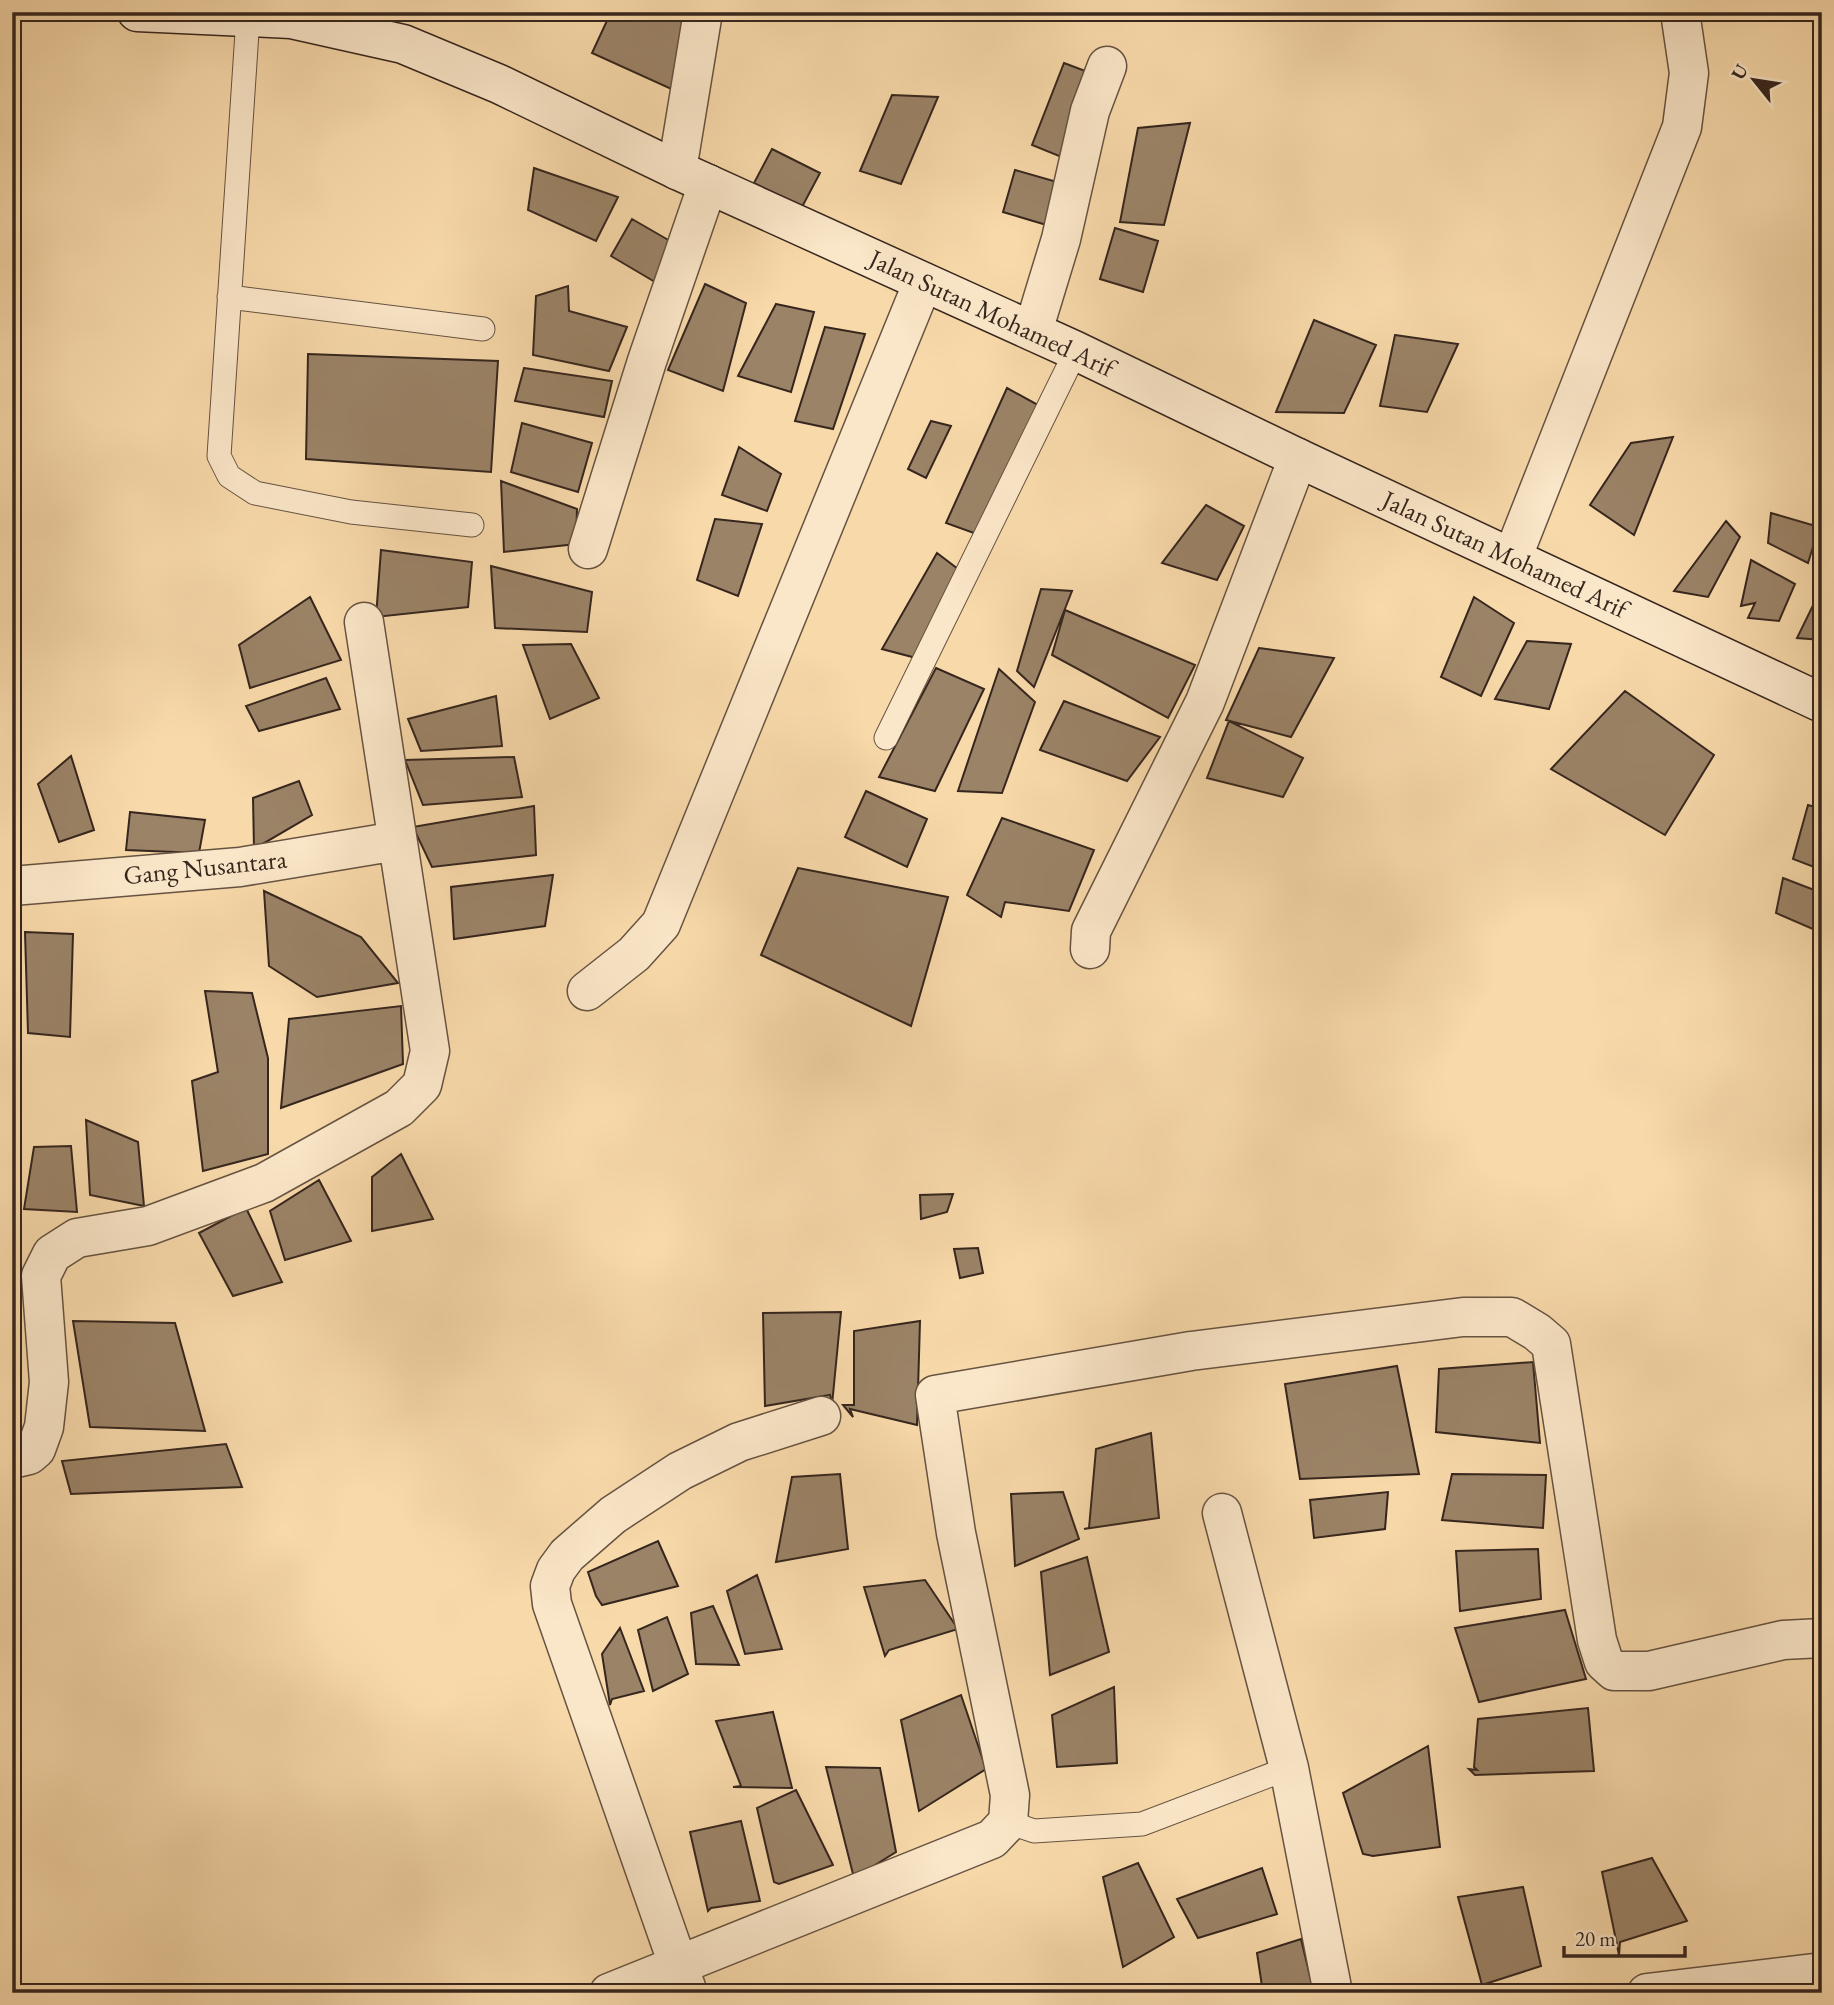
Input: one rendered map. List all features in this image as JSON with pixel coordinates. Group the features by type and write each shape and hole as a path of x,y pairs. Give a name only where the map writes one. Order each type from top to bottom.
{"street":[{"name":"Jalan Sutan Mohamed Arif","path":"137,12 291,19 403,44 499,84 692,177 1033,331 1822,703"},
{"path":"588,549 647,361 692,177 703,12"},
{"path":"1513,556 1682,127 1689,73 1680,12"},
{"path":"1033,331 1061,239 1090,111 1107,66"},
{"path":"587,991 634,954 661,924 923,282"},
{"path":"1090,948 1091,931 1205,702 1298,458"},
{"path":"12,1459 36,1449 44,1427 50,1382 41,1276 52,1254 77,1238 148,1226 264,1183 399,1108 422,1085 430,1051 364,622"},
{"name":"Gang Nusantara","path":"12,887 240,867 397,841"},
{"path":"609,1993 683,1979 992,1839 1008,1822 1010,1795 956,1533 935,1395 1230,1346 1463,1317 1512,1317 1551,1344 1597,1640 1604,1662 1614,1671 1649,1671 1783,1640 1822,1638"},
{"path":"683,1979 552,1604 550,1586 556,1570 567,1555 613,1515 680,1471 739,1442 821,1416"},
{"path":"1222,1513 1289,1768 1333,1993"},
{"path":"1647,1993 1822,1972"}],"lane":[{"path":"248,18 219,456 229,476 255,493 351,512 472,525"},
{"path":"229,297 483,329"},
{"path":"886,737 1076,351"},
{"path":"1008,1822 1034,1830 1142,1824 1289,1768"}],"building":[{"path":"611,12 660,12 691,26 689,97 592,53"},
{"path":"1064,63 1096,75 1064,158 1032,145"},
{"path":"892,95 938,97 901,184 860,171"},
{"path":"1190,123 1164,225 1120,222 1138,128"},
{"path":"772,149 820,173 802,207 754,183"},
{"path":"534,168 618,197 596,241 528,210"},
{"path":"1015,170 1064,184 1063,230 1003,212"},
{"path":"632,219 677,245 655,282 611,256"},
{"path":"1115,228 1158,241 1143,292 1100,279"},
{"path":"705,284 746,303 723,391 668,370"},
{"path":"568,286 569,311 627,327 609,371 533,355 536,296"},
{"path":"776,304 814,312 791,392 738,376"},
{"path":"1314,320 1376,345 1344,413 1276,412"},
{"path":"825,327 865,334 833,429 795,421"},
{"path":"1395,335 1458,344 1427,412 1380,406"},
{"path":"308,354 498,361 491,472 306,459"},
{"path":"524,368 612,381 604,417 515,401"},
{"path":"1007,388 1047,410 985,537 946,523"},
{"path":"931,421 951,426 926,478 908,469"},
{"path":"522,423 592,443 578,492 511,472"},
{"path":"1673,437 1634,535 1590,505 1631,443"},
{"path":"739,447 781,474 767,511 722,495"},
{"path":"501,481 577,509 576,544 504,552"},
{"path":"1206,505 1244,526 1217,580 1162,563"},
{"path":"1771,513 1819,527 1808,563 1768,543"},
{"path":"715,519 762,524 738,596 697,580"},
{"path":"1726,521 1740,537 1708,597 1674,591"},
{"path":"381,550 472,562 468,607 376,617"},
{"path":"937,553 966,575 920,659 882,649"},
{"path":"1751,560 1795,584 1779,621 1748,618 1755,603 1741,606"},
{"path":"491,566 592,592 587,632 495,628"},
{"path":"1822,587 1822,640 1797,638"},
{"path":"1041,589 1072,591 1034,687 1017,671"},
{"path":"310,597 341,660 250,688 239,645"},
{"path":"1474,597 1514,623 1481,696 1441,677"},
{"path":"1065,610 1195,665 1168,718 1052,655"},
{"path":"1527,641 1571,644 1549,709 1495,699"},
{"path":"571,644 599,698 550,719 523,645"},
{"path":"1259,648 1334,658 1291,737 1226,720"},
{"path":"936,668 984,689 935,791 879,777"},
{"path":"999,669 1035,702 1002,793 958,791"},
{"path":"326,678 340,709 259,731 246,706"},
{"path":"1625,691 1714,755 1665,835 1551,769"},
{"path":"496,696 502,746 421,751 408,719"},
{"path":"1064,701 1160,737 1127,781 1040,750"},
{"path":"1229,721 1303,758 1283,797 1207,778"},
{"path":"71,756 94,830 59,842 38,784"},
{"path":"514,757 522,797 423,805 405,760"},
{"path":"299,781 312,815 254,849 253,798"},
{"path":"866,791 927,819 907,867 845,837"},
{"path":"1808,805 1822,809 1822,870 1793,859"},
{"path":"534,806 536,855 432,867 413,827"},
{"path":"130,812 205,820 199,853 126,850"},
{"path":"1002,818 1094,850 1069,911 1005,902 1001,917 967,895"},
{"path":"798,868 948,897 911,1026 761,955"},
{"path":"553,875 545,926 454,939 451,887"},
{"path":"1783,878 1822,893 1822,933 1776,913"},
{"path":"264,891 361,937 398,983 317,997 269,966"},
{"path":"25,932 73,934 70,1037 28,1033"},
{"path":"205,991 252,993 268,1058 268,1154 203,1171 192,1081 218,1072"},
{"path":"401,1006 403,1064 281,1108 289,1019"},
{"path":"86,1120 138,1142 144,1206 90,1195"},
{"path":"71,1146 77,1212 24,1209 34,1147"},
{"path":"401,1154 433,1219 372,1231 372,1177"},
{"path":"319,1180 351,1241 285,1260 270,1211"},
{"path":"953,1194 947,1212 921,1219 920,1195"},
{"path":"246,1208 282,1282 233,1296 199,1233"},
{"path":"978,1248 983,1273 960,1278 954,1249"},
{"path":"841,1312 832,1405 830,1395 765,1406 763,1313"},
{"path":"73,1321 175,1323 205,1431 90,1427"},
{"path":"920,1321 917,1425 850,1409 853,1417 843,1405 854,1405 854,1331"},
{"path":"1533,1362 1540,1443 1436,1432 1439,1369"},
{"path":"1397,1366 1419,1474 1300,1479 1285,1384"},
{"path":"1151,1433 1159,1518 1084,1529 1089,1528 1096,1449"},
{"path":"226,1444 242,1487 71,1494 62,1461"},
{"path":"840,1474 848,1549 776,1562 792,1477"},
{"path":"1452,1474 1546,1475 1543,1528 1442,1520"},
{"path":"1063,1492 1079,1539 1015,1566 1011,1494"},
{"path":"1388,1492 1385,1529 1314,1538 1310,1500"},
{"path":"658,1541 678,1586 602,1605 588,1572"},
{"path":"1538,1549 1541,1599 1460,1611 1456,1551"},
{"path":"1087,1557 1109,1652 1050,1675 1041,1572"},
{"path":"757,1575 782,1649 745,1654 727,1591"},
{"path":"925,1580 958,1629 889,1650 885,1656 864,1587"},
{"path":"713,1606 739,1665 696,1664 691,1613"},
{"path":"1565,1610 1586,1679 1479,1702 1455,1628"},
{"path":"667,1617 688,1674 653,1691 638,1630"},
{"path":"620,1628 644,1691 612,1699 610,1705 602,1654"},
{"path":"1114,1687 1117,1763 1057,1767 1052,1715"},
{"path":"961,1695 986,1769 919,1811 901,1720"},
{"path":"1588,1708 1594,1771 1475,1775 1469,1769 1477,1770 1474,1767 1478,1719"},
{"path":"773,1712 792,1788 733,1787 741,1786 716,1721"},
{"path":"1428,1746 1440,1847 1373,1856 1363,1854 1343,1793"},
{"path":"826,1767 880,1768 896,1852 854,1878"},
{"path":"796,1790 833,1865 779,1884 774,1882 757,1808"},
{"path":"741,1821 760,1901 711,1908 708,1911 690,1832"},
{"path":"1652,1858 1687,1921 1620,1942 1619,1955 1602,1872"},
{"path":"1138,1863 1174,1937 1123,1967 1103,1877"},
{"path":"1262,1868 1277,1914 1198,1938 1177,1899"},
{"path":"1523,1887 1541,1966 1482,1985 1458,1897"},
{"path":"1301,1939 1314,1993 1263,1993 1257,1953"}]}
